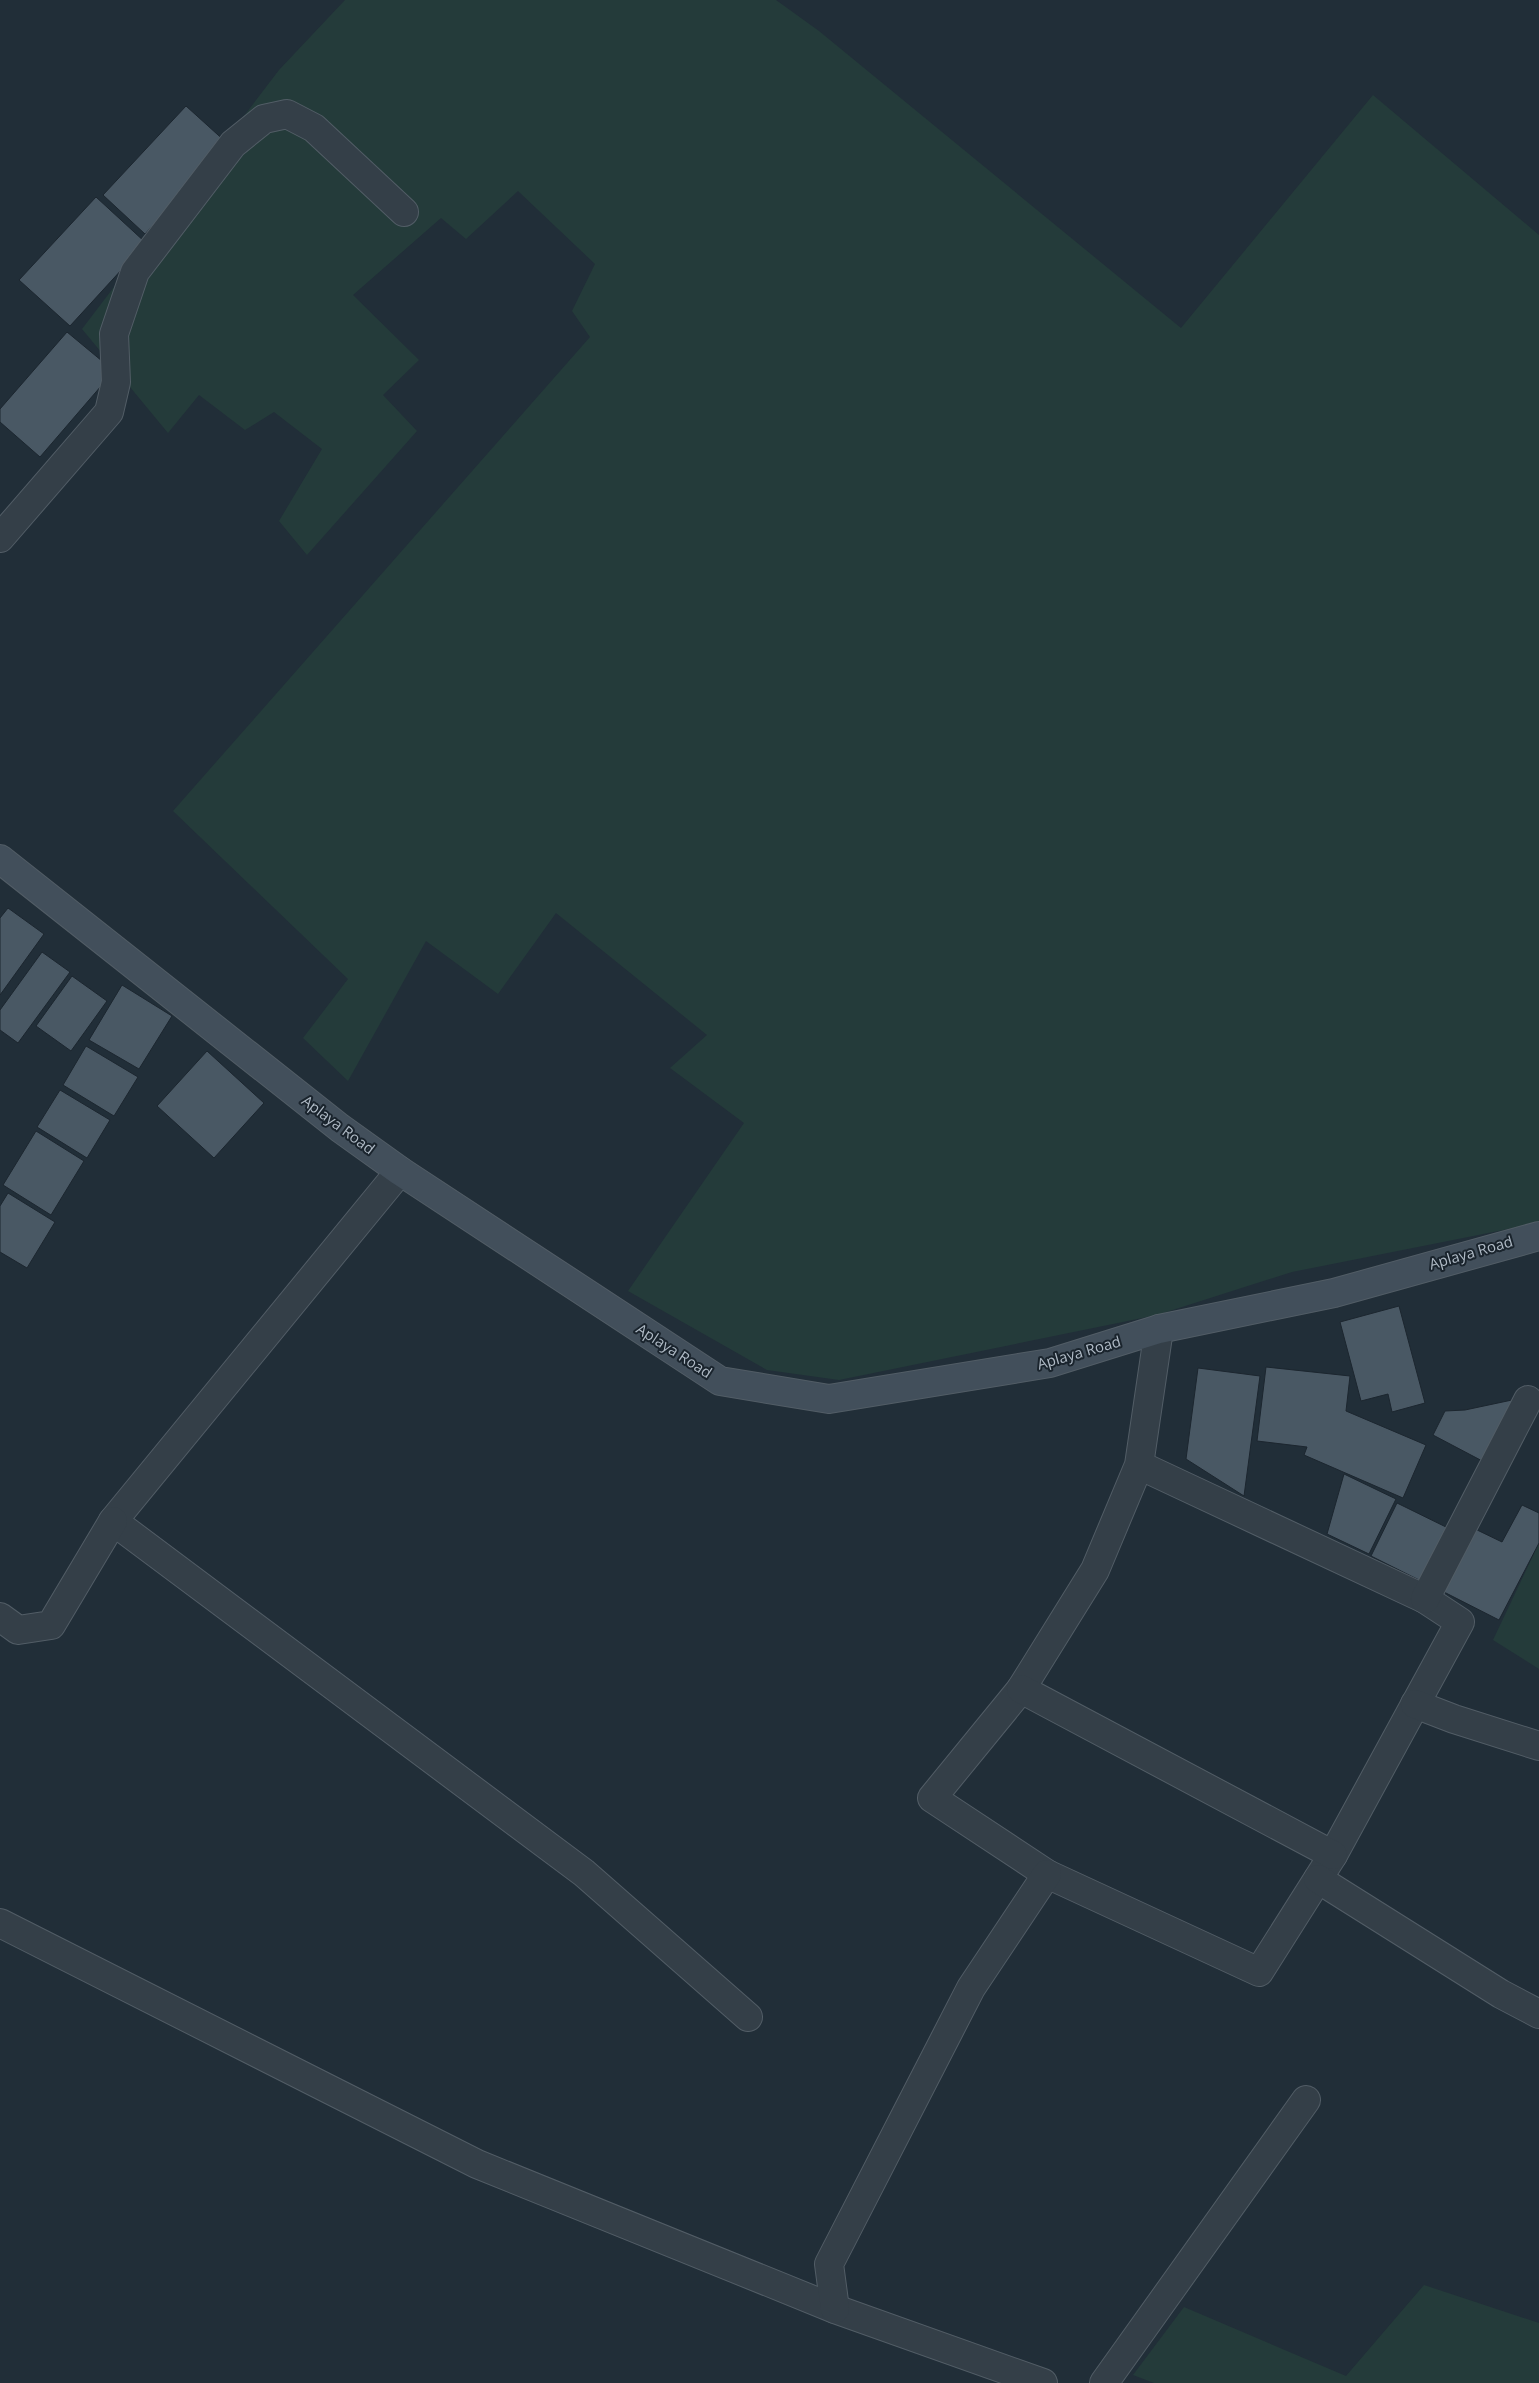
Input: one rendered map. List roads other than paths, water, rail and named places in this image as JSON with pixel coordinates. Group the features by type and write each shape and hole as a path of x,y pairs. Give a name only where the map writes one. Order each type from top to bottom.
{"street":[{"path":"0,538 109,412 116,382 114,334 135,272 232,144 264,119 287,114 314,128 404,212"},
{"name":"Aplaya Road","path":"0,859 340,1128 400,1171 720,1381 829,1399 1050,1363 1159,1329 1334,1293 1539,1236"},
{"path":"0,1616 18,1630 51,1625 113,1521 400,1171"},
{"path":"1139,1465 1425,1599 1460,1622 1333,1855 1259,1972 1047,1874 932,1798 1021,1689 1094,1570 1139,1465 1159,1329"},
{"path":"1425,1599 1528,1400"},
{"path":"113,1521 584,1873 748,2016"},
{"path":"1021,1689 1333,1855"},
{"path":"1415,1704 1454,1719 1539,1746"},
{"path":"834,2309 829,2264 971,1988 1047,1874"},
{"path":"1318,1879 1501,1994 1539,2014"},
{"path":"0,1923 476,2164 834,2309 1043,2383"},
{"path":"1104,2383 1306,2100"}]}
